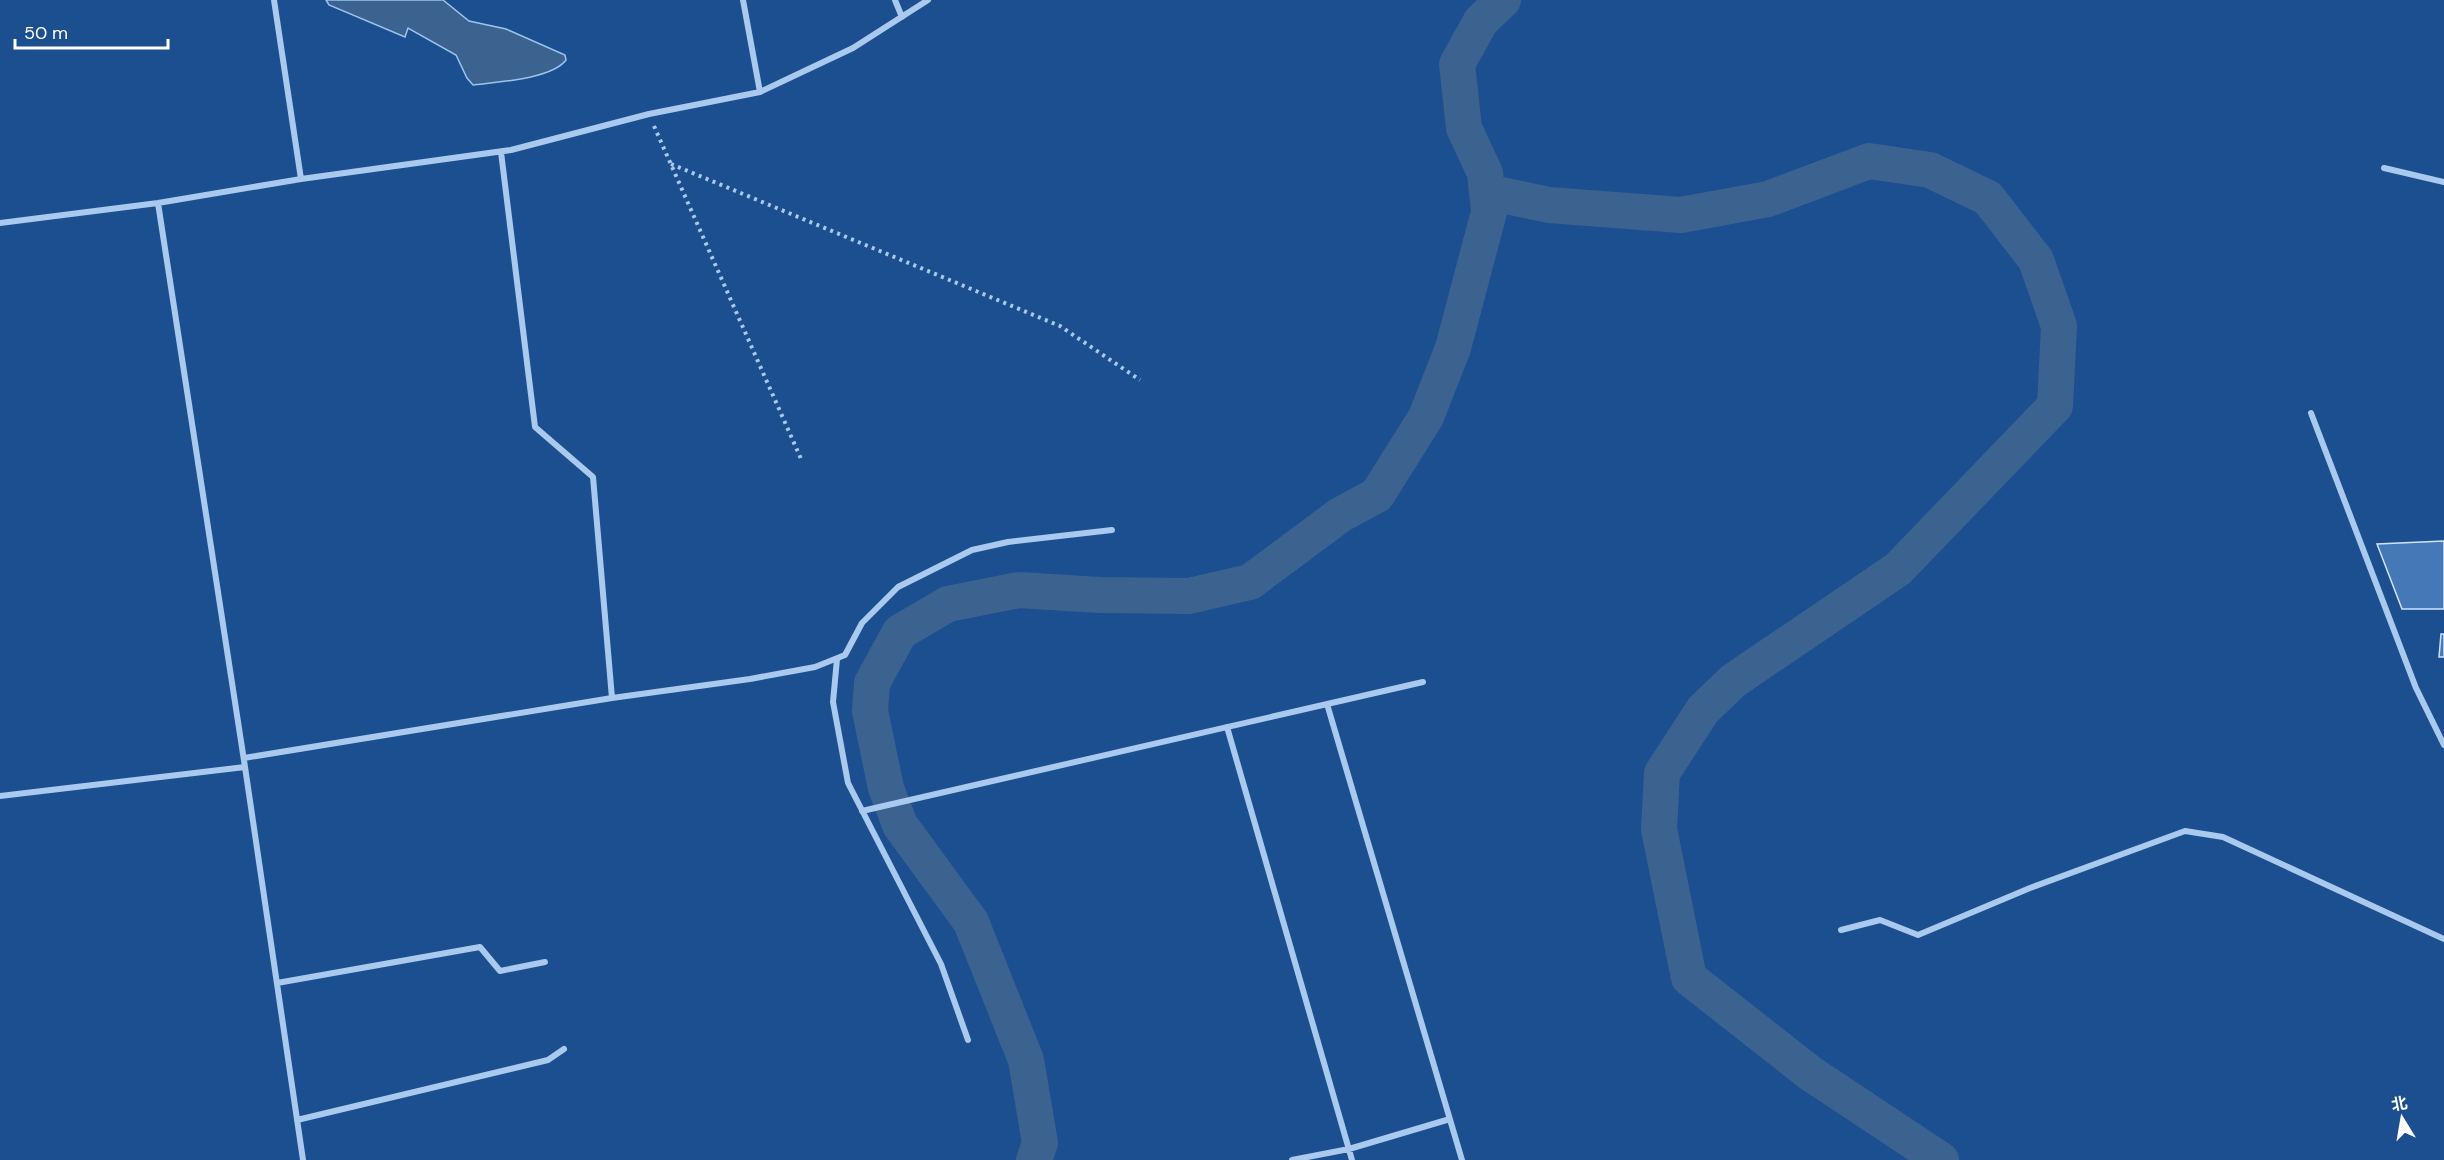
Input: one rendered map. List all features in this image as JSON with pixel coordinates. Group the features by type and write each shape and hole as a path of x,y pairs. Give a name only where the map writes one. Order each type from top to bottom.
{"street":[{"path":"274,0 300,179"},
{"path":"743,0 760,92"},
{"path":"895,0 902,17"},
{"path":"0,223 158,203 300,179 501,152 649,114 760,92 853,48 928,0"},
{"path":"501,152 535,428 593,477 612,698"},
{"path":"2384,168 2444,182"},
{"path":"158,203 244,758 303,1160"},
{"path":"2312,413 2416,688 2444,745"},
{"path":"244,758 816,667 845,656 862,623 898,587 972,550 1008,542 1112,530"},
{"path":"837,659 833,702 848,783 941,964 968,1040"},
{"path":"862,811 1423,682"},
{"path":"1327,704 1462,1160"},
{"path":"1227,727 1352,1160"},
{"path":"0,796 245,767"},
{"path":"1841,930 1880,920 1918,935 2030,888 2185,831 2223,837 2444,939"},
{"path":"277,983 480,947 500,971 545,962"},
{"path":"297,1119 548,1060 564,1049"},
{"path":"1292,1160 1349,1149 1449,1119"}],"path":[{"path":"649,114 802,461"},
{"path":"671,164 1060,326 1140,380"}],"water":[{"path":"326,0 443,0 469,21 506,29 565,55 566,60 549,72 509,81 473,85 456,55 408,28 405,37 329,5"}],"building":[{"path":"2444,541 2444,609 2402,609 2377,544"},
{"path":"2441,634 2444,634 2444,657 2439,657"}],"waterway":[{"path":"1034,1160 1040,1143 1026,1060 971,922 900,825 886,788 870,711 872,683 900,632 948,604 1019,590 1100,595 1189,596 1250,582 1340,515 1377,495 1426,417 1453,348 1489,212 1485,173 1464,128 1457,64 1481,21 1503,0"},
{"path":"1487,192 1549,205 1681,215 1768,199 1869,161 1930,170 1988,198 2036,260 2059,326 2055,406 1898,569 1733,681 1703,710 1662,773 1659,829 1689,978 1810,1073 1941,1160"}]}
